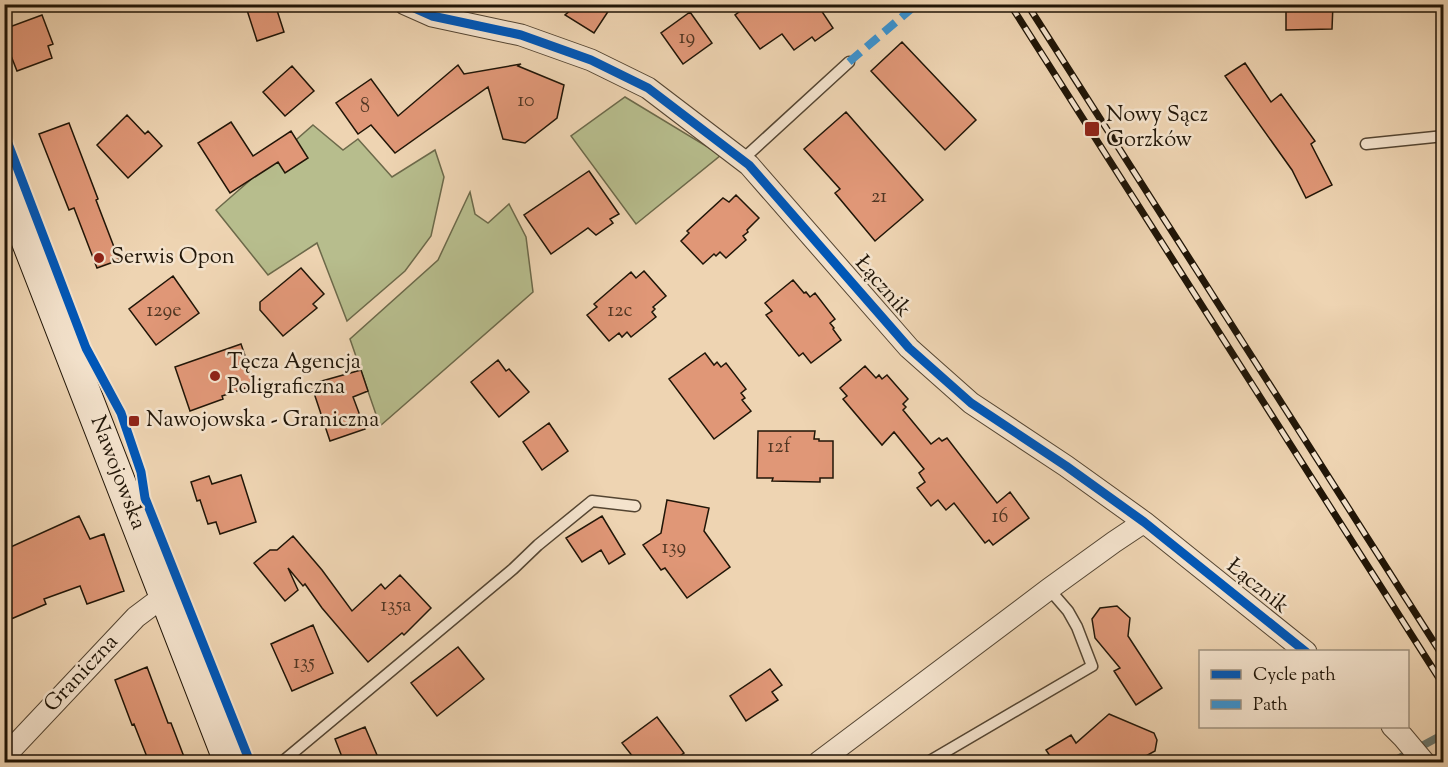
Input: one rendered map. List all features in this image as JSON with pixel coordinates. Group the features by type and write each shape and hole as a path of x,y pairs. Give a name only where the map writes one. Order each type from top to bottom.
{"street":[{"name":"Łącznik","path":"405,4 432,16 521,35 591,60 648,88 749,165 909,348 971,404 1066,466 1144,522 1305,650"},
{"name":"Nawojowska","path":"4,183 229,762"},
{"path":"819,762 1049,589 1144,522"},
{"name":"Graniczna","path":"4,757 136,617 164,596"},
{"path":"1398,732 1423,762"}],"lane":[{"path":"742,159 849,62"},
{"path":"1366,144 1443,136"},
{"path":"282,762 592,501 635,506"},
{"path":"928,762 1092,666 1077,627 1068,611 1049,589"}],"green space":[{"path":"625,97 721,155 636,224 571,136"},
{"path":"313,125 343,150 358,139 392,177 435,150 444,177 431,236 405,271 347,321 317,243 268,275 216,210"},
{"path":"470,192 475,214 488,223 509,204 526,237 533,292 380,426 350,339 438,260"}],"building":[{"path":"245,4 275,4 284,32 257,41"},
{"path":"578,4 613,4 594,33 565,15"},
{"path":"750,4 817,4 833,28 815,41 812,37 794,50 782,34 760,49 735,15"},
{"path":"1286,4 1333,4 1332,29 1286,30"},
{"path":"690,12 712,43 683,64 661,33"},
{"path":"42,15 53,44 48,46 52,58 17,71 4,38 4,29"},
{"path":"902,42 976,120 945,150 871,71"},
{"path":"1245,63 1271,102 1281,94 1315,141 1311,144 1332,185 1306,198 1292,170 1225,76"},
{"path":"521,64 518,66 564,85 557,118 525,143 503,139 488,87 395,153 371,125 358,134 336,103 371,79 398,116 458,65 464,74"},
{"path":"292,66 314,91 285,116 263,92"},
{"path":"846,112 923,200 875,241 835,193 840,189 804,149"},
{"path":"127,115 145,134 148,131 162,146 128,178 97,145"},
{"path":"231,122 253,156 291,131 308,158 285,173 278,162 230,193 198,143"},
{"path":"69,123 119,260 97,268 74,208 69,210 39,134"},
{"path":"589,171 619,214 610,219 613,223 596,235 588,228 551,254 524,215"},
{"path":"736,195 759,218 743,236 746,240 726,258 720,252 716,256 714,254 703,264 681,241 689,233 687,231 723,198 729,202"},
{"path":"301,268 324,294 313,304 317,308 283,336 260,310 260,302"},
{"path":"644,271 666,296 653,307 655,309 652,312 656,317 631,337 627,332 622,337 619,333 609,341 587,315 597,307 594,304 631,272 636,278"},
{"path":"173,276 199,313 156,345 129,309"},
{"path":"793,280 810,297 815,293 835,319 830,323 841,340 811,363 803,353 799,356 766,315 772,311 765,303"},
{"name":"Tęcza Agencja Poligraficzna","path":"241,344 255,385 222,396 223,399 190,411 175,367"},
{"path":"705,353 714,365 717,362 721,367 726,363 746,389 741,393 745,398 742,400 751,411 714,439 669,379"},
{"path":"498,360 506,371 509,369 529,392 499,417 471,382"},
{"path":"865,366 876,378 879,375 882,379 887,375 908,399 903,404 906,407 903,410 931,444 939,438 942,441 947,438 997,503 1010,492 1029,518 993,545 989,540 985,543 954,503 946,510 938,500 931,506 917,488 925,482 919,473 924,469 894,432 882,445 843,399 847,396 840,388"},
{"path":"361,370 368,391 353,397 365,429 330,441 311,384"},
{"path":"549,423 568,451 542,470 523,442"},
{"path":"758,431 815,431 814,439 833,441 833,478 820,478 820,482 772,481 773,478 757,478"},
{"path":"241,475 256,522 220,534 216,522 208,524 191,482 209,476 212,484"},
{"path":"667,500 709,508 704,531 730,567 687,598 665,568 661,570 643,545 661,533"},
{"path":"79,516 90,539 104,534 124,591 87,604 80,586 44,599 46,604 4,622 4,550"},
{"path":"602,516 625,554 609,564 601,550 582,562 566,538"},
{"path":"293,536 352,611 381,584 385,589 400,575 431,608 404,635 402,633 368,662 322,608 305,584 303,586 288,568 298,590 285,601 254,563 270,550 277,550"},
{"path":"1117,606 1130,618 1128,636 1162,688 1136,705 1114,671 1120,668 1095,638 1092,619 1100,608"},
{"path":"313,625 333,673 292,691 271,644"},
{"path":"458,647 484,679 437,716 411,683"},
{"path":"147,667 168,723 171,723 186,762 149,762 134,724 132,725 115,680"},
{"path":"770,669 782,685 772,692 778,700 746,721 730,696"},
{"path":"1109,714 1154,733 1157,740 1155,751 1135,762 1054,762 1046,750 1071,735 1076,743"},
{"path":"657,717 684,753 671,762 637,762 622,743"},
{"path":"365,727 380,762 344,762 335,739"}],"waterway":[{"name":"Łącznik","path":"1392,762 1444,734"}],"railway":[{"path":"1010,4 1444,686"},
{"path":"1027,4 1444,658"}],"marked path":[{"path":"849,62 917,4"}],"cycle path":[{"path":"405,4 432,16 521,35 591,60 648,88 749,165 909,348 971,403 1066,466 1144,522 1304,650"},
{"path":"4,133 86,348 121,413 141,472 145,498 250,762"}],"place":[{"name":"Nowy Sącz Gorzków","path":"1092,129"},
{"name":"Serwis Opon","path":"99,258"},
{"name":"Tęcza Agencja Poligraficzna","path":"215,376"},
{"name":"Nawojowska - Graniczna","path":"134,421"}]}
